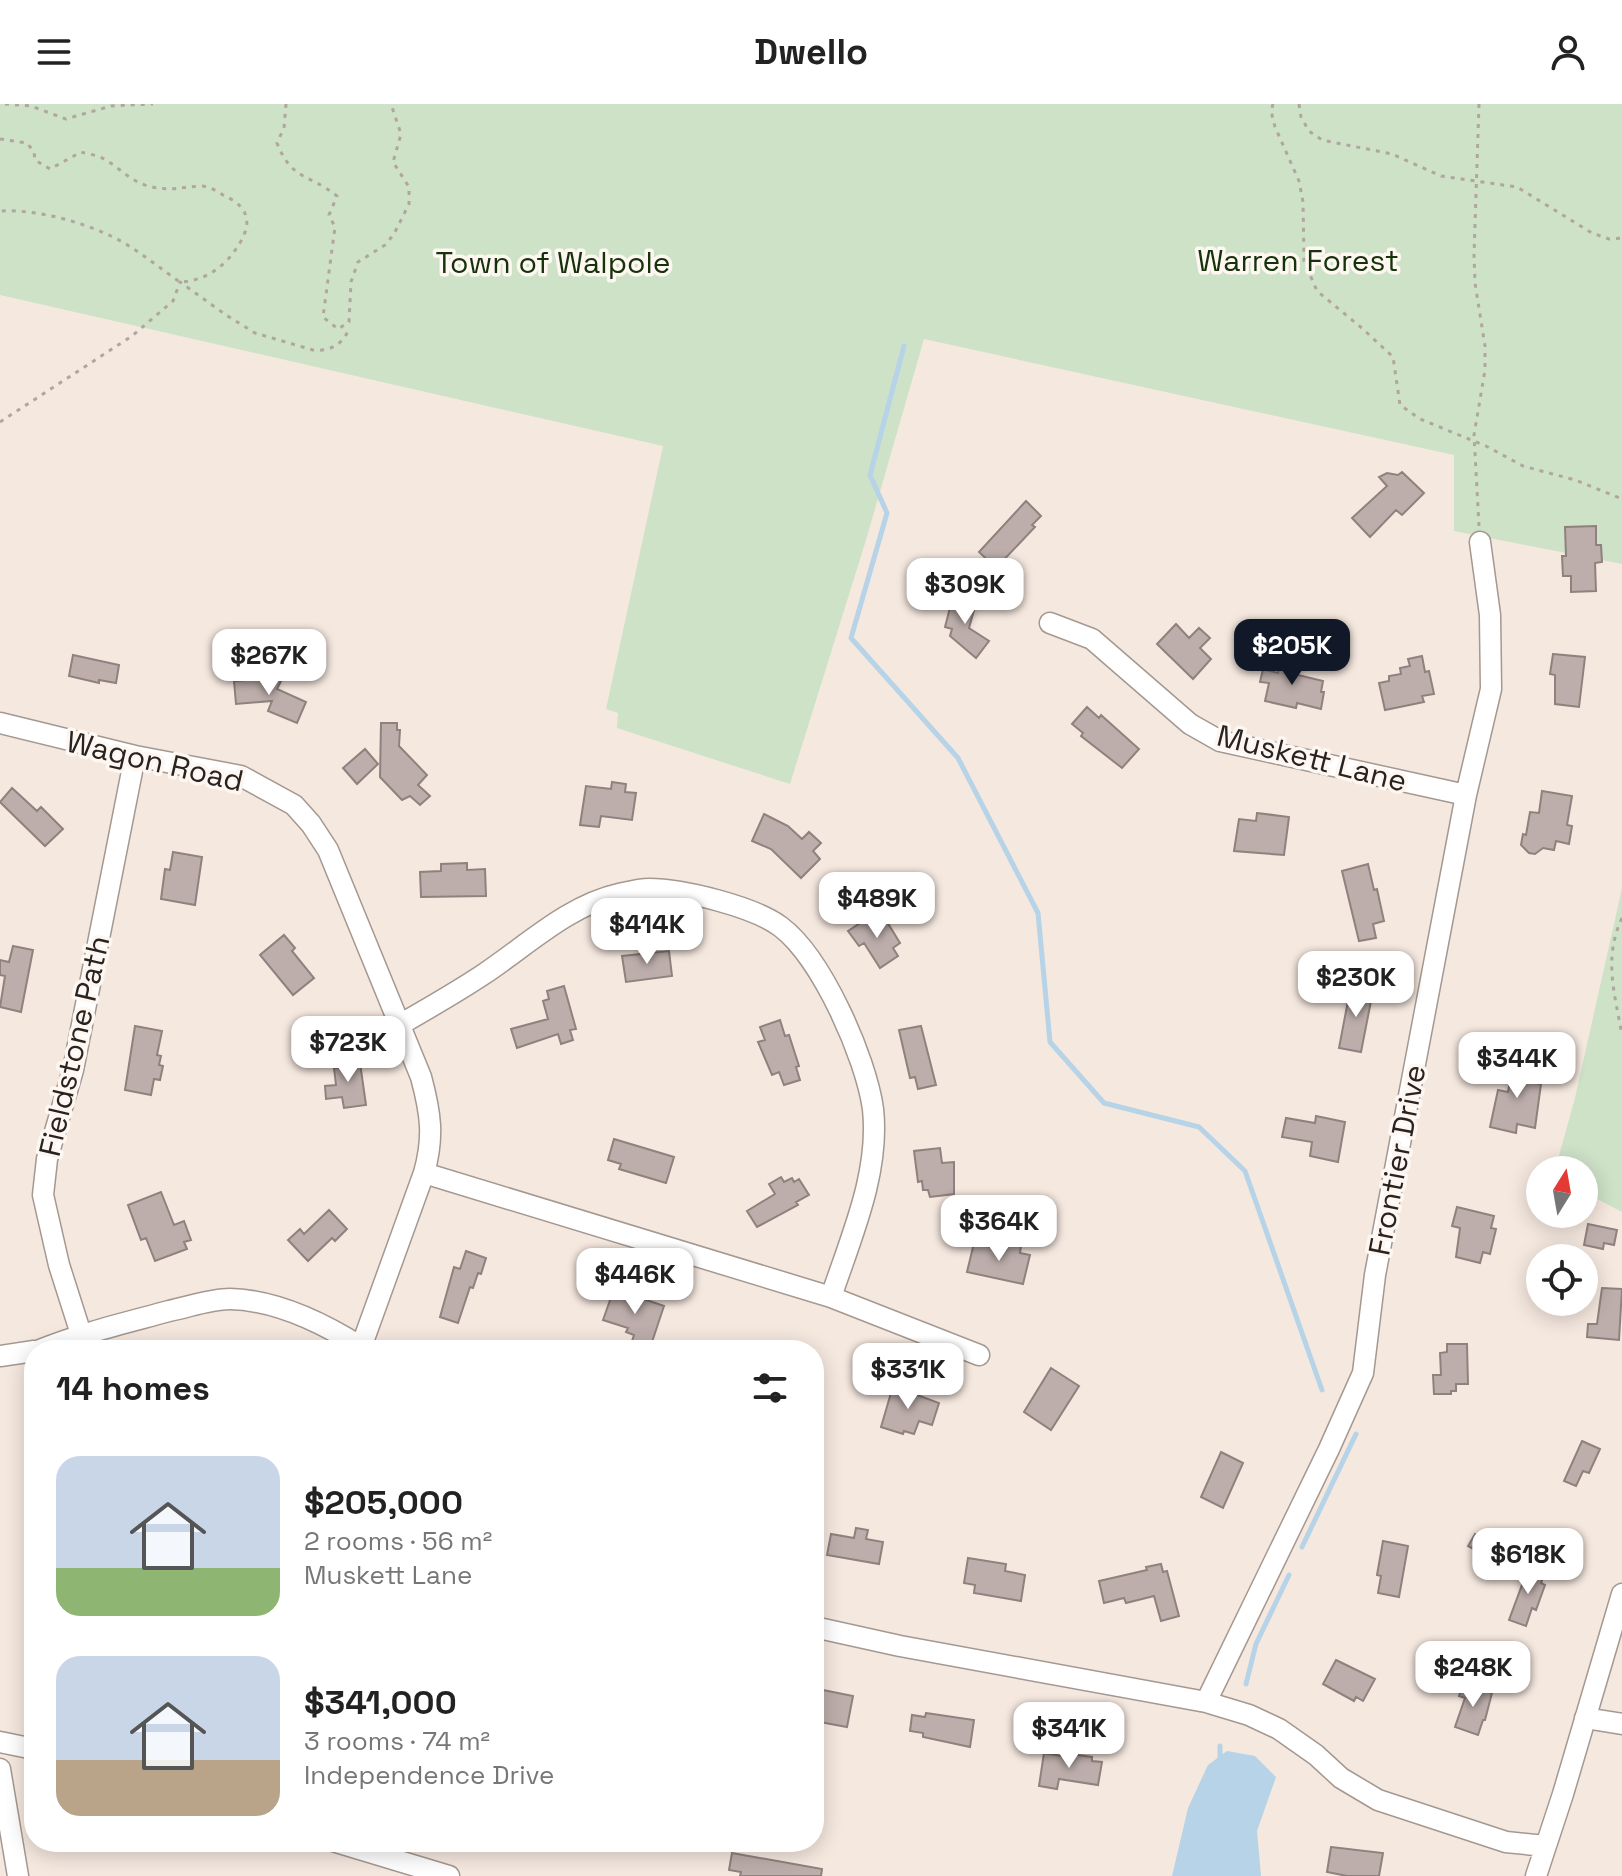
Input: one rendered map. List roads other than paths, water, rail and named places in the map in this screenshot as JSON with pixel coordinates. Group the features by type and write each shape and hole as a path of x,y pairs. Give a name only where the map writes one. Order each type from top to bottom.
{"street":[{"name":"Frontier Drive","path":"1206,1702 1363,1373 1375,1275 1466,795 1491,689 1490,615 1480,542"},
{"name":"Muskett Lane","path":"1050,623 1092,639 1190,724 1220,741 1466,795"},
{"name":"Wagon Road","path":"0,723 135,756 241,776 294,805 328,850 401,1024 429,1105 431,1143 424,1173 364,1340"},
{"name":"Fieldstone Path","path":"81,1334 59,1265 43,1195 45,1171 73,1070 135,756"},
{"path":"401,1024 485,974 588,904 615,895 648,888 703,897 745,907 781,926 805,950 832,994 862,1066 873,1108 873,1149 866,1191 831,1297"},
{"path":"424,1173 831,1297 979,1355"},
{"path":"66,1340 205,1302 230,1299 305,1316 349,1340"},
{"path":"0,1356 24,1352"},
{"path":"1536,1876 1622,1594"},
{"path":"824,1629 1206,1702 1249,1715 1279,1729 1316,1755 1341,1778 1378,1800 1506,1842 1545,1846"},
{"path":"1585,1718 1622,1724"},
{"path":"0,1742 24,1747"},
{"path":"0,1769 18,1876"},
{"path":"369,1852 449,1876"}],"water":[{"path":"1227,1751 1255,1756 1276,1777 1257,1831 1261,1876 1172,1876 1188,1808 1208,1765"}],"waterway":[{"path":"904,346 870,475 887,513 851,638 958,758 1038,913 1050,1042 1104,1103 1199,1127 1245,1171 1322,1390"},
{"path":"1302,1547 1356,1434"},
{"path":"1246,1684 1256,1644 1289,1575"},
{"path":"1220,1746 1220,1761"}],"park label":[{"name":"Warren Forest","path":"1298,260"},
{"name":"Town of Walpole","path":"553,262"}]}
